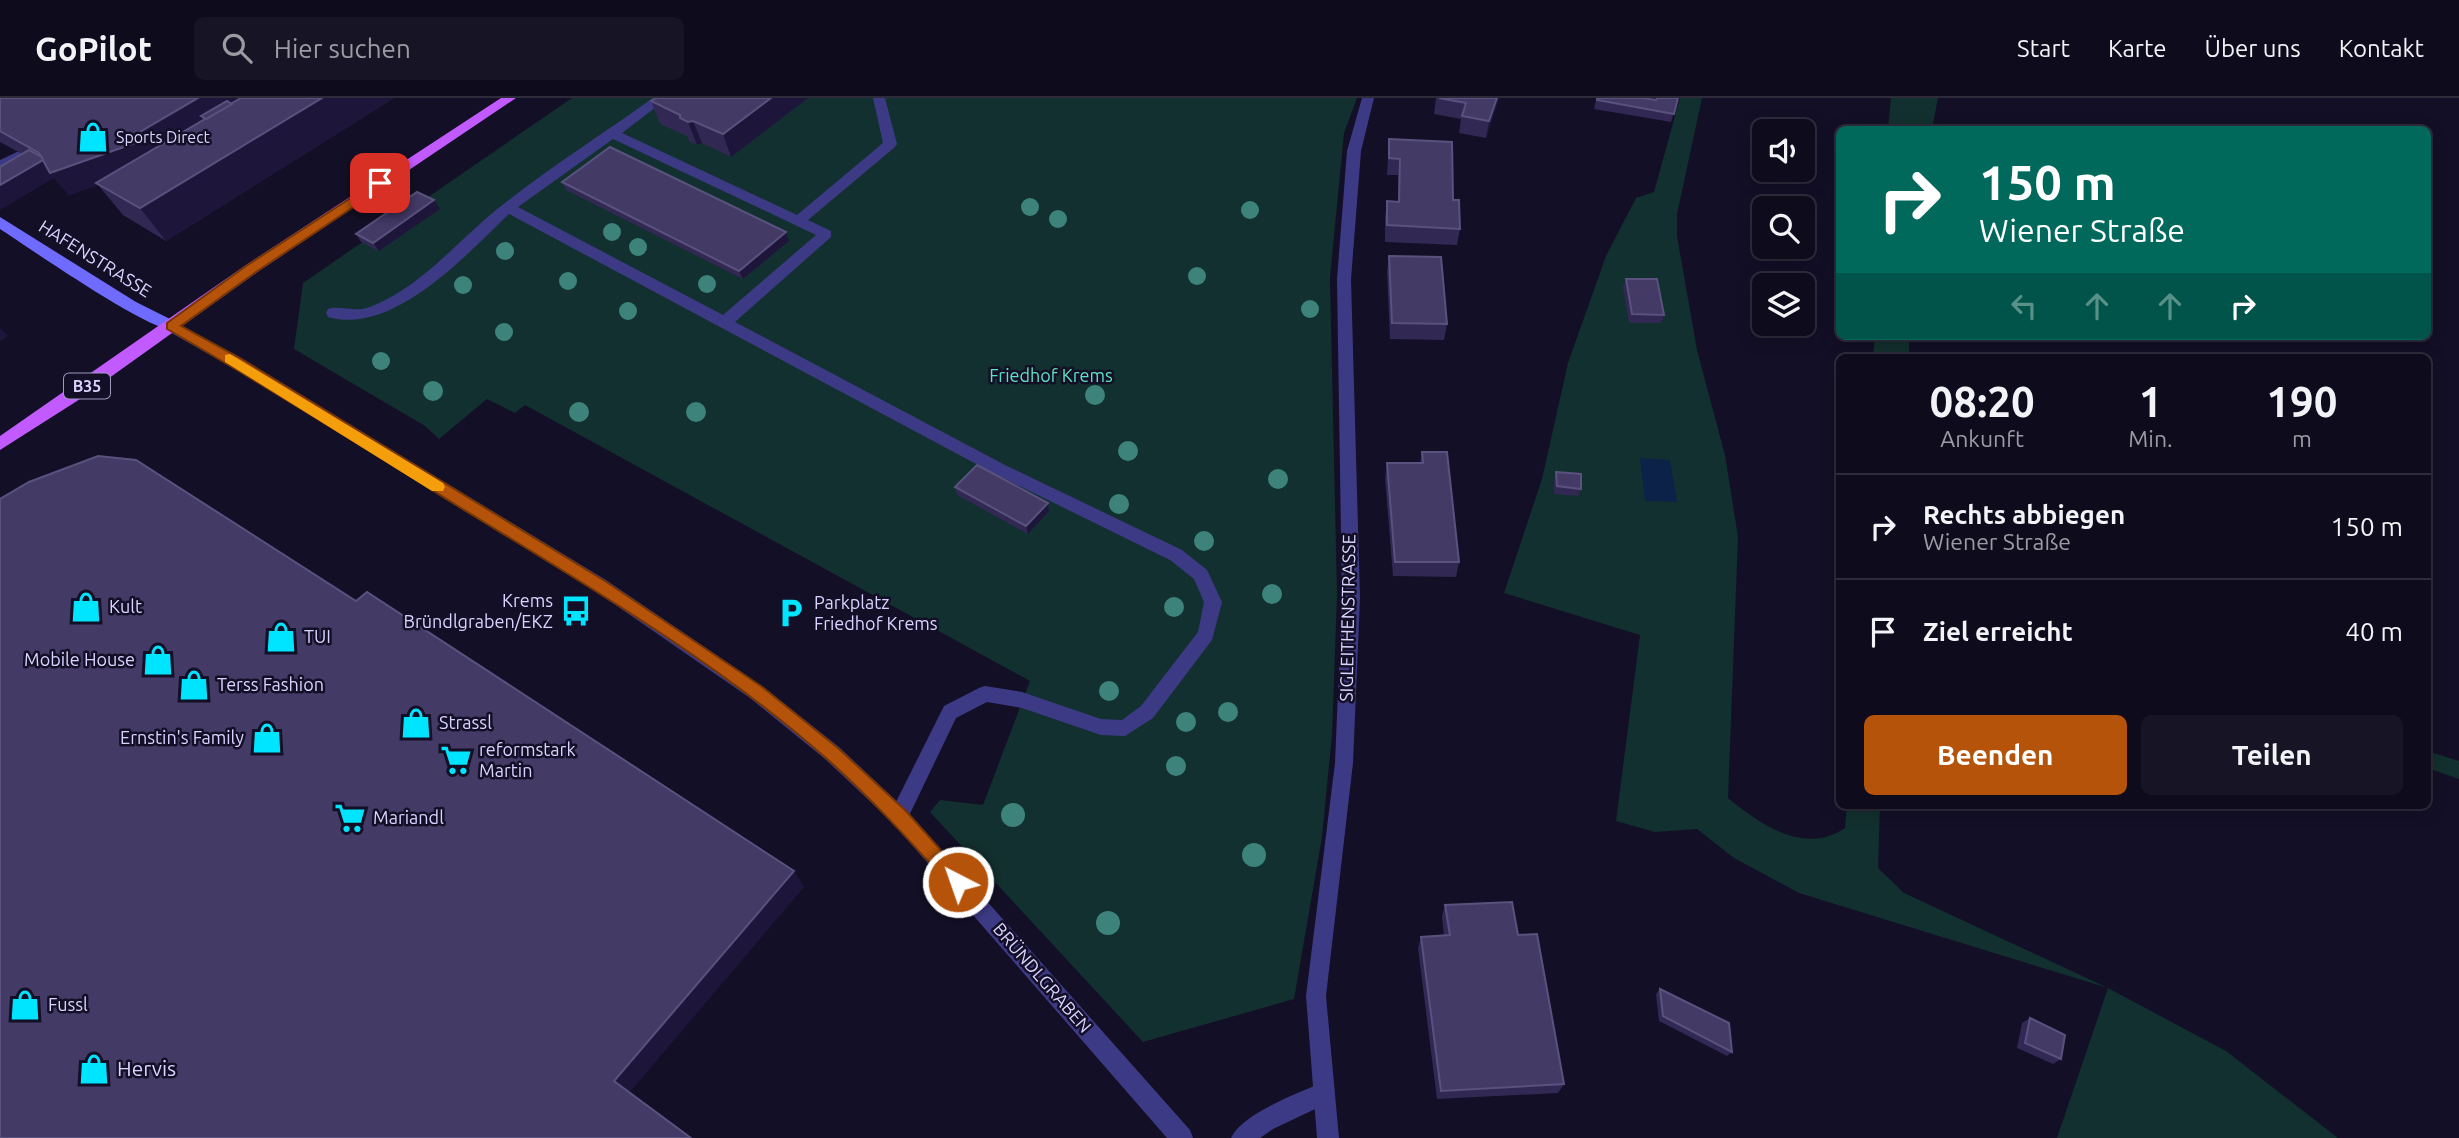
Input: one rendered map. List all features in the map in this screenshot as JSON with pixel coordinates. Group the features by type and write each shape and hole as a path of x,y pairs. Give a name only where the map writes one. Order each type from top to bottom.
{"main road":[{"name":"B35","path":"0,444 251,269 510,98"}],"street":[{"path":"333,313 356,316 386,306 452,258 508,207 662,98"},
{"path":"798,221 890,144 879,98"},
{"name":"SIGLEITHENSTRASSE","path":"1328,1138 1316,996 1344,764 1351,598 1344,279 1354,150 1368,98"},
{"path":"612,133 826,234 724,323"},
{"path":"0,166 21,154"},
{"path":"508,207 999,469 1176,555 1201,575 1213,602 1206,635 1147,712 1125,728 1101,727 1022,700 985,694 950,712 900,816"},
{"name":"HAFENSTRASSE","path":"0,222 131,306 171,326"},
{"name":"BRÜNDLGRABEN","path":"171,326 235,362 652,619 756,691 832,753 900,816 1182,1138"},
{"path":"1242,1138 1265,1121 1324,1093"}],"green space":[{"name":"Friedhof Krems","path":"572,98 1357,98 1344,133 1330,278 1337,595 1332,735 1322,837 1294,999 1143,1042 930,812 940,800 983,805 1030,681 525,405 515,413 487,399 439,439 425,426 294,349 303,283"},
{"path":"1680,98 1702,98 1677,214 1677,236 1697,350 1725,455 1738,537 1728,798 1768,826 1798,838 1830,836 1845,828 1847,809 1880,809 1878,868 1904,893 2108,988 1799,893 1734,858 1697,829 1655,832 1616,821 1640,635 1504,593 1542,479 1568,363 1606,256 1636,198 1654,192"},
{"path":"1891,98 1938,98 1933,126 1888,126"},
{"path":"1875,340 1909,340 1909,354 1873,354"},
{"path":"2431,752 2459,761 2459,779 2431,769"},
{"path":"2108,988 2226,1051 2338,1138 2057,1138"}],"water":[{"path":"1640,458 1670,460 1677,502 1645,501"}],"building":[{"path":"0,98 198,98 133,136 141,141 50,173 39,153 0,131"},
{"path":"241,98 322,98 140,208 96,183"},
{"path":"656,98 771,98 723,134 680,118 680,115 651,101"},
{"path":"1439,98 1497,98 1489,121 1462,116 1466,103"},
{"path":"1597,98 1656,100 1678,98 1674,114"},
{"path":"227,101 232,104 206,119 201,116"},
{"path":"1389,139 1452,142 1453,200 1459,200 1460,229 1387,225 1387,201 1399,202 1400,159 1389,158"},
{"path":"610,147 786,232 739,271 562,182"},
{"path":"29,150 43,160 0,185 0,167"},
{"path":"417,192 434,200 373,243 356,234"},
{"path":"1389,256 1441,257 1447,324 1392,323"},
{"path":"1626,279 1657,279 1664,315 1632,314"},
{"path":"1422,452 1447,452 1459,562 1395,562 1387,463 1423,463"},
{"name":"Mariandl","path":"98,456 136,460 356,601 367,592 794,871 614,1081 691,1138 0,1138 0,499 29,482"},
{"path":"977,465 1048,503 1026,526 955,487"},
{"path":"1556,472 1581,474 1581,489 1557,486"},
{"path":"1512,902 1518,935 1537,934 1564,1084 1441,1091 1421,937 1450,935 1445,905"},
{"path":"1660,989 1729,1023 1732,1052 1663,1016"},
{"path":"2030,1018 2065,1035 2061,1059 2025,1043"}],"slow traffic":[{"path":"230,359 438,487"}],"place":[{"name":"Sports Direct","path":"93,137"},
{"name":"Kult","path":"86,607"},
{"name":"Krems Bründlgraben/EKZ","path":"576,611"},
{"name":"Parkplatz Friedhof Krems","path":"791,613"},
{"name":"TUI","path":"281,637"},
{"name":"Mobile House","path":"158,660"},
{"name":"Terss Fashion","path":"194,685"},
{"name":"Strassl","path":"416,723"},
{"name":"Ernstin's Family","path":"267,738"},
{"name":"reformstark Martin","path":"456,760"},
{"name":"Mariandl","path":"350,818"},
{"name":"Fussl","path":"25,1005"},
{"name":"Hervis","path":"94,1069"}],"route":[{"path":"380,183 171,326 218,351 600,585 756,691 832,753 900,816 958,882"}]}
